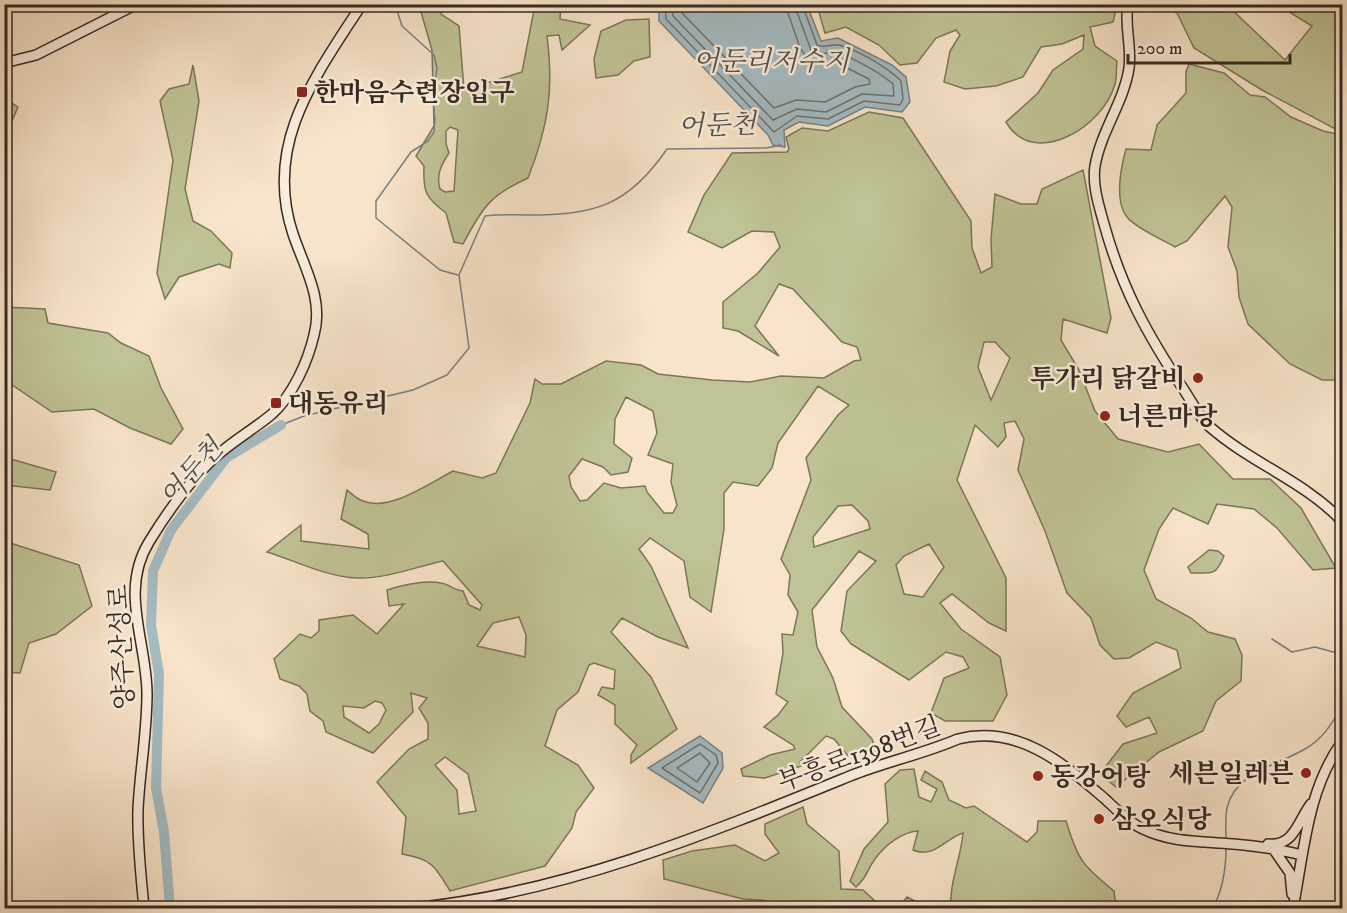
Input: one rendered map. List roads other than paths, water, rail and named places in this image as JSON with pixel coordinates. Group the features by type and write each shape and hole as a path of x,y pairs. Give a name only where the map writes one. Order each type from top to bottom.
{"street":[{"path":"4,63 36,55 137,4"},
{"name":"양주산성로","path":"144,908 139,867 138,808 147,694 145,658 134,603 135,577 148,543 200,473 221,452 278,408 306,360 315,333 317,306 288,213 284,185 285,154 292,126 302,101 362,4"},
{"path":"1128,4 1126,21 1130,63 1126,84 1102,142 1095,166 1095,180 1111,251 1128,297 1146,331 1207,424 1224,439 1316,497 1342,521"},
{"name":"부흥로1398번길","path":"413,909 496,897 663,849 848,776 976,735 998,736 1044,752 1142,829 1172,839 1234,844 1301,855"},
{"path":"1293,908 1301,855 1316,798 1327,770 1342,742"},
{"path":"1246,846 1256,842 1276,845 1288,841 1316,798"},
{"path":"1274,850 1290,873 1293,908"}],"water":[{"name":"어둔리저수지","path":"659,5 807,5 821,41 838,38 892,65 906,77 910,102 902,112 865,107 828,126 799,122 784,130 785,147 773,145 768,135 659,21"},
{"path":"700,736 722,753 723,768 703,803 648,768"}],"waterway":[{"path":"395,4 402,26 434,55 437,68 433,101 434,132 428,141 411,152 376,201 376,218 440,270 458,275"},
{"name":"어둔천","path":"281,425 304,416 413,390 447,375 469,348 459,275 485,216 572,213 608,203 638,183 667,149 766,148 781,145"},
{"name":"어둔천","path":"170,908 164,832 156,788 159,674 151,625 153,571 171,530 226,458 281,425"},
{"path":"1272,639 1292,652 1315,647 1337,653"},
{"path":"1226,840 1227,808 1239,786 1259,771 1311,745 1327,730 1342,704"},
{"path":"1213,908 1223,879 1226,848"}],"place":[{"name":"한마음수련장입구","path":"302,92"},
{"name":"투가리 닭갈비","path":"1198,378"},
{"name":"대동유리","path":"276,403"},
{"name":"너른마당","path":"1105,416"},
{"name":"세븐일레븐","path":"1306,773"},
{"name":"동강어탕","path":"1038,776"},
{"name":"삼오식당","path":"1099,819"}]}
